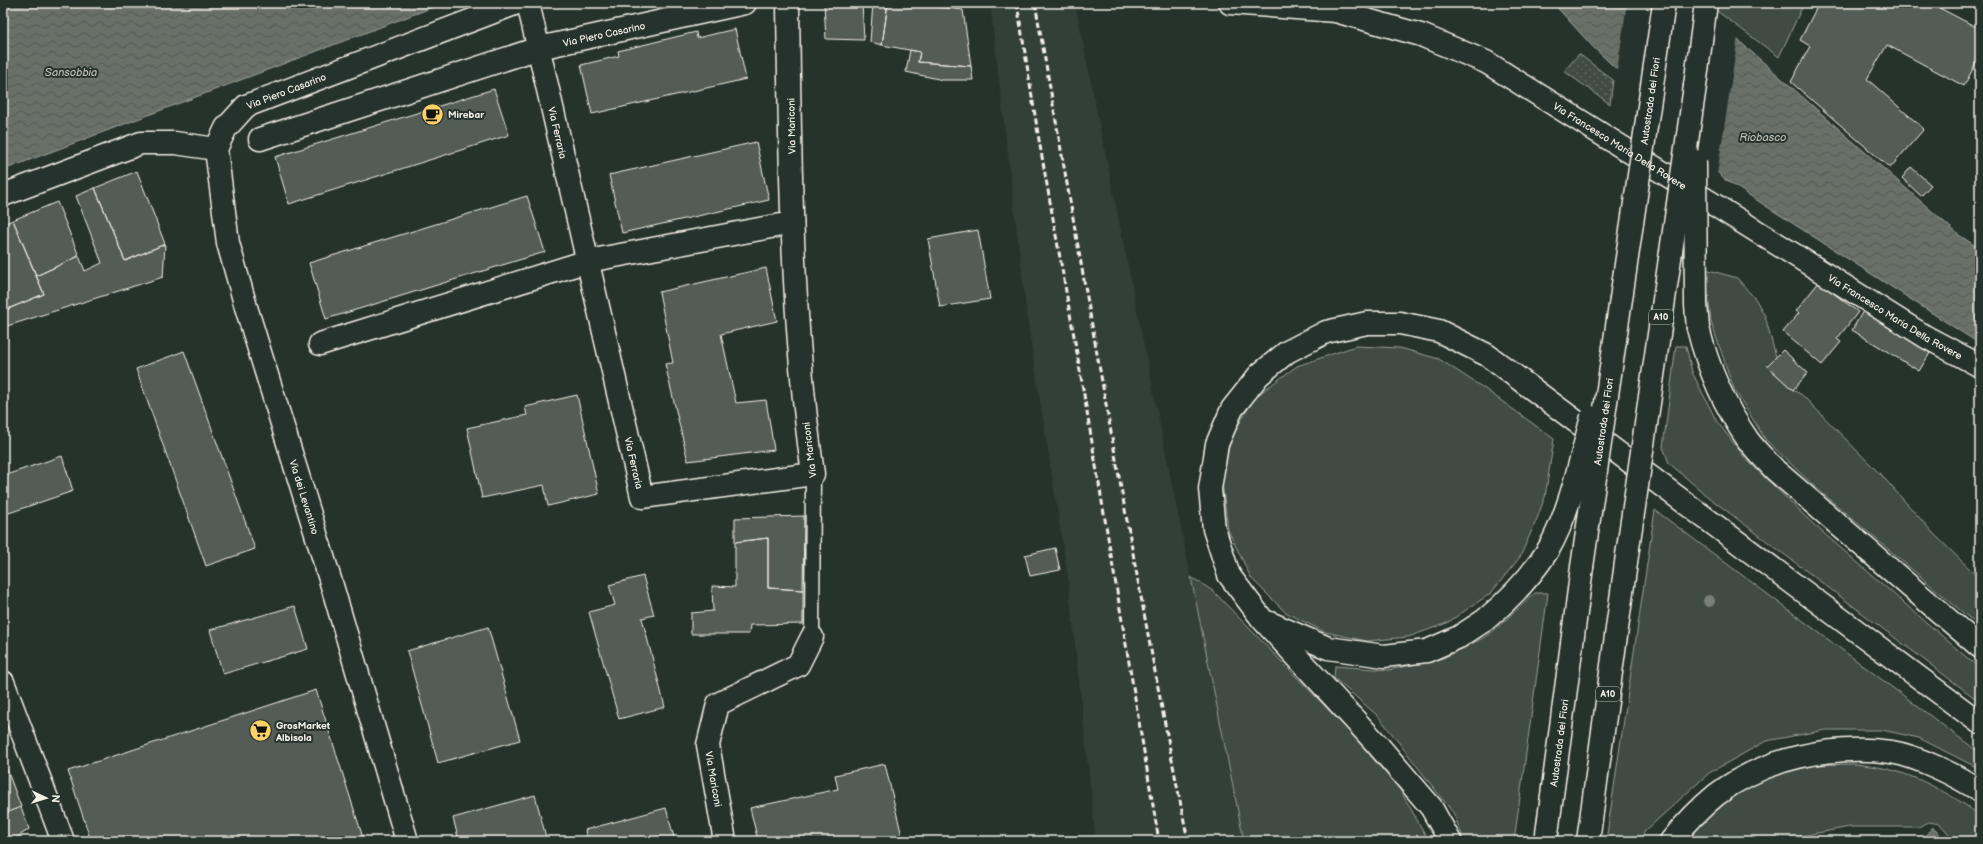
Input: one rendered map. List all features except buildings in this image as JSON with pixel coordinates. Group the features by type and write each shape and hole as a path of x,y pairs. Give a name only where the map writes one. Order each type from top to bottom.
{"main road":[{"name":"Via Piero Casarino","path":"216,149 226,128 246,106 517,3"},
{"name":"Via Ferraria","path":"528,3 642,498 813,474"},
{"name":"Via Piero Casarino","path":"260,139 539,48 745,3"},
{"name":"Via Mariconi","path":"788,3 792,223 804,410 813,474"},
{"name":"Via Francesco Maria Della Rovere","path":"1230,3 1334,11 1421,35 1486,62 1926,337 1980,366"},
{"name":"Autostrada dei Fiori","path":"1546,841 1582,567 1664,3"},
{"name":"A10","path":"1588,841 1628,548 1706,3"},
{"path":"1694,86 1696,305 1698,328 1704,354 1729,408 1749,442 1781,475 1980,647"},
{"path":"3,195 142,143 176,143 216,149"},
{"name":"Via dei Levantino","path":"216,149 228,242 246,307 333,589 407,841"},
{"path":"320,344 588,261 792,223"},
{"path":"1450,841 1430,807 1381,749 1262,619 1229,575 1214,529 1210,489 1217,444 1232,409 1259,375 1287,352 1326,332 1367,323 1400,323 1439,331 1487,355 1980,723"},
{"path":"1262,619 1328,648 1384,656 1427,651 1459,637 1485,620 1512,597 1531,575 1549,549 1562,521 1616,335"},
{"name":"Via Mariconi","path":"725,841 708,745 718,704 798,665 812,637"},
{"path":"3,682 63,841"},
{"path":"1671,841 1688,821 1716,795 1745,777 1779,761 1816,753 1857,751 1892,752 1923,762 1966,782 1980,791"}],"lane":[{"name":"Via Mariconi","path":"812,637 813,474"}],"shaded area":[{"path":"990,3 1075,3 1244,841 1096,841 1068,578 1027,317"},
{"path":"1706,3 1804,3 1779,57"},
{"path":"1579,54 1613,80 1610,104 1564,71"},
{"path":"1705,269 1737,278 1756,300 1765,316 1776,357 1767,366 1793,390 1802,395 1883,477 1933,533 1980,579 1980,627 1815,487 1765,439 1734,389 1711,322"},
{"path":"1356,346 1400,348 1439,359 1485,389 1554,439 1545,497 1520,557 1491,593 1447,623 1408,637 1367,641 1325,632 1285,612 1251,578 1228,530 1222,482 1231,437 1256,396 1297,366"},
{"path":"1676,346 1686,346 1692,372 1716,420 1745,458 1812,523 1980,669 1980,702 1707,496 1669,463 1663,447"},
{"path":"1655,510 1980,753 1980,769 1919,738 1882,730 1825,730 1766,741 1709,773 1645,831 1640,841 1606,841"},
{"path":"1191,577 1213,591 1351,733 1400,790 1429,841 1244,841"},
{"path":"1535,593 1548,593 1514,841 1464,841 1454,814 1379,717 1334,678 1335,666 1389,670 1443,658 1489,635"},
{"path":"1855,764 1886,768 1905,774 1951,796 1972,809 1980,816 1980,841 1955,841 1940,824 1929,822 1918,827 1850,827 1773,841 1686,841 1729,796 1780,772 1816,765"}],"water":[{"name":"Sansobbia","path":"3,3 444,3 3,170"},
{"name":"Riobasco","path":"1553,3 1696,3 1959,235 1980,249 1980,344 1724,179 1626,78 1593,47"},
{"path":"1933,828 1947,841 1920,841"}],"pier":[{"path":"1627,3 1699,3 1738,36 1717,175 1617,72"}],"railway":[{"path":"1017,3 1159,841"},
{"path":"1035,3 1128,527 1188,841"}],"place":[{"name":"Mirebar","path":"432,114"},
{"name":"GrosMarket Albisola","path":"261,731"}]}
